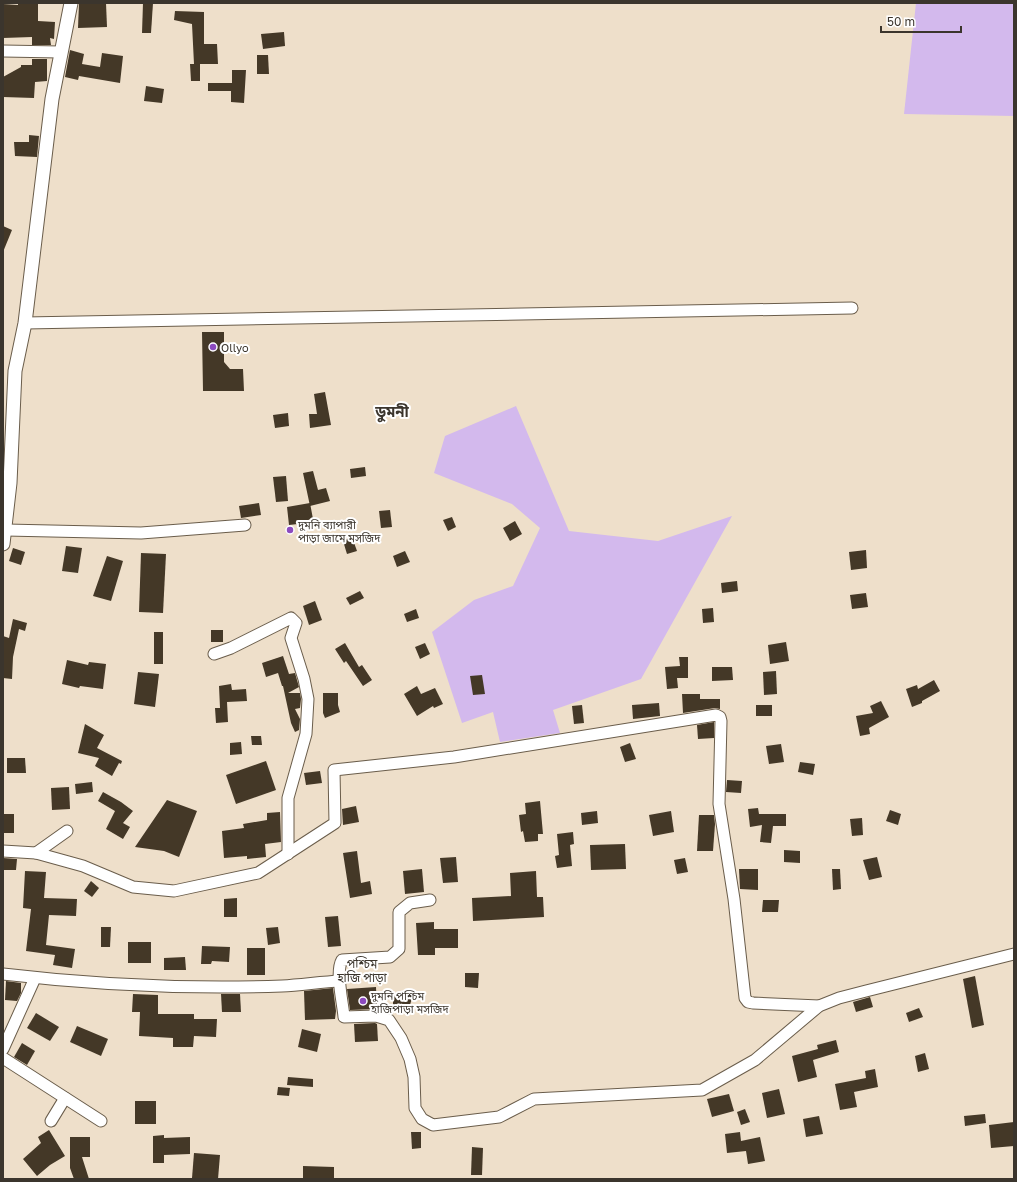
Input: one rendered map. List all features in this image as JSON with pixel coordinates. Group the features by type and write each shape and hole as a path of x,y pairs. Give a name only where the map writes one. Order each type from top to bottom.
{"street":[{"path":"3,544 6,530 10,483 15,371 25,324 52,99 60,52 71,3"},
{"path":"3,51 60,52"},
{"path":"25,324 852,308"},
{"path":"6,530 141,533 245,525"},
{"path":"214,654 291,618 296,623 291,638 304,679 308,699 306,734 288,798 288,854"},
{"path":"3,851 36,853 83,866 134,887 174,891 258,873 335,823 334,770 454,757 716,715 720,717 721,721 719,804 734,899 745,998 748,1002 753,1003 819,1006"},
{"path":"36,853 66,831"},
{"path":"430,900 410,903 399,912 399,949 390,957 342,960 340,964 340,981 344,1017 376,1016 389,1020 401,1038 410,1059 414,1078 415,1108 422,1119 433,1125 500,1116 534,1099 702,1090 755,1060 819,1006 860,992 1014,954"},
{"path":"3,974 35,978 181,985 284,986 340,981"},
{"path":"3,1049 35,978"},
{"path":"3,1058 100,1121"},
{"path":"51,1121 66,1098"}],"shaded area":[{"path":"916,3 1014,3 1014,116 904,114"},
{"path":"516,406 569,531 658,541 732,516 641,679 553,710 560,733 500,742 493,712 462,723 432,632 474,600 513,586 540,528 512,504 434,473 445,436"}],"building":[{"path":"18,3 38,3 38,21 55,22 54,39 50,38 51,45 32,45 32,37 3,38 3,4 18,5"},
{"path":"79,3 106,3 107,27 78,28"},
{"path":"143,3 153,3 151,33 142,33"},
{"path":"175,11 204,12 204,44 217,44 218,64 200,64 200,81 191,81 190,64 194,64 192,24 174,20"},
{"path":"284,32 285,46 263,49 261,34"},
{"path":"70,50 84,54 82,64 100,67 102,53 123,56 120,83 79,76 78,80 65,77"},
{"path":"257,55 268,55 269,74 257,74"},
{"path":"32,59 47,59 47,81 35,82 34,98 3,97 3,77 21,67 21,65 32,65"},
{"path":"232,70 246,70 244,103 231,102 231,91 208,91 208,83 232,83"},
{"path":"146,86 164,89 162,103 144,101"},
{"path":"29,135 39,136 37,157 15,156 14,142 29,142"},
{"path":"3,226 12,230 3,252"},
{"name":"Ollyo","path":"202,332 224,332 224,362 230,369 243,369 244,391 203,391"},
{"path":"325,392 331,425 310,428 309,414 317,414 314,394"},
{"path":"288,413 289,426 275,428 273,415"},
{"path":"365,467 366,476 351,478 350,469"},
{"path":"313,471 318,490 326,488 330,501 310,506 303,473"},
{"path":"286,476 288,501 276,502 273,477"},
{"path":"259,503 261,515 241,518 239,506"},
{"path":"310,503 313,519 298,522 298,524 289,525 287,507"},
{"path":"390,510 392,527 381,528 379,511"},
{"path":"452,517 456,527 448,531 443,520"},
{"path":"515,521 522,534 510,541 503,528"},
{"path":"352,537 357,551 347,554 343,541"},
{"path":"66,546 82,548 78,573 62,571"},
{"path":"13,548 25,552 21,565 9,561"},
{"path":"866,550 867,568 851,570 849,552"},
{"path":"405,551 410,562 397,567 393,556"},
{"path":"141,553 166,554 163,613 139,612"},
{"path":"107,556 123,561 111,601 93,596"},
{"path":"737,581 738,591 722,593 721,583"},
{"path":"360,591 364,598 350,605 346,598"},
{"path":"866,593 868,607 852,609 850,595"},
{"path":"315,601 322,620 309,625 303,606"},
{"path":"713,608 714,622 703,623 702,609"},
{"path":"416,609 419,618 407,622 404,614"},
{"path":"13,619 27,623 25,631 19,629 13,657 12,679 3,678 3,636 9,638"},
{"path":"211,630 223,630 223,642 211,642"},
{"path":"154,632 163,632 163,664 154,664"},
{"path":"786,642 789,661 770,664 768,645"},
{"path":"345,643 359,667 362,665 372,680 363,686 346,661 344,663 335,649"},
{"path":"425,643 430,654 420,659 415,647"},
{"path":"283,656 289,674 295,673 299,687 288,693 300,693 301,699 300,708 295,709 300,719 299,730 295,732 291,723 283,686 278,673 266,677 262,663"},
{"path":"679,657 688,657 688,678 677,678 678,688 667,689 665,667 680,666"},
{"path":"67,660 88,665 89,662 106,664 103,689 80,686 79,688 62,684"},
{"path":"712,667 732,667 733,680 712,681"},
{"path":"776,671 777,694 764,695 763,672"},
{"path":"138,672 159,674 155,707 134,704"},
{"path":"482,675 485,694 473,695 470,676"},
{"path":"934,680 940,691 922,701 922,703 912,707 906,689 917,685 918,689"},
{"path":"231,684 232,690 246,689 247,701 227,702 228,722 216,723 215,708 220,708 219,686"},
{"path":"417,686 421,694 435,688 443,704 434,708 433,706 417,716 404,694"},
{"path":"323,693 338,693 338,705 340,712 325,718 323,713"},
{"path":"682,694 700,694 700,699 720,699 720,709 715,708 683,713"},
{"path":"881,701 889,717 869,728 870,734 860,736 856,716 873,713 870,706"},
{"path":"659,703 660,716 633,719 632,705"},
{"path":"582,705 584,723 574,724 572,706"},
{"path":"756,705 772,705 772,716 756,716"},
{"path":"714,722 714,738 698,739 697,725"},
{"path":"85,724 104,735 97,748 122,761 121,764 119,763 112,776 95,766 99,758 78,753"},
{"path":"251,736 261,736 262,745 252,745"},
{"path":"241,742 242,754 230,755 230,743"},
{"path":"630,743 636,759 625,762 620,747"},
{"path":"781,744 784,762 769,764 766,746"},
{"path":"7,758 25,758 26,773 7,773"},
{"path":"266,761 276,790 236,804 226,775"},
{"path":"800,762 815,764 813,775 798,772"},
{"path":"320,771 322,783 306,785 304,773"},
{"path":"727,780 742,781 741,793 726,792"},
{"path":"92,782 93,792 76,794 75,784"},
{"path":"69,787 70,809 52,810 51,788"},
{"path":"103,792 133,811 123,823 130,827 123,839 106,829 115,811 98,801"},
{"path":"167,800 197,811 179,857 164,851 135,847"},
{"path":"540,801 543,834 538,834 538,841 525,842 523,831 521,832 519,815 526,814 525,803"},
{"path":"356,806 359,822 343,825 342,809"},
{"path":"758,808 759,814 786,814 786,826 773,826 771,843 760,842 762,825 750,827 748,809"},
{"path":"890,810 901,814 898,825 886,821"},
{"path":"597,811 598,823 582,825 581,813"},
{"path":"671,811 674,832 653,836 649,815"},
{"path":"280,812 281,842 265,844 266,857 247,859 247,856 224,858 222,831 244,828 243,824 267,820 267,813"},
{"path":"3,814 14,814 14,833 3,833"},
{"path":"699,815 714,815 715,824 713,851 697,851"},
{"path":"862,818 863,835 852,836 850,819"},
{"path":"573,832 574,844 570,845 572,866 557,868 555,856 559,855 557,834"},
{"path":"625,844 626,869 591,870 590,845"},
{"path":"784,850 800,851 800,863 784,862"},
{"path":"357,851 361,883 370,881 372,894 350,898 343,853"},
{"path":"456,857 458,882 443,883 440,858"},
{"path":"877,857 882,877 869,880 863,860"},
{"path":"3,858 17,859 16,870 3,870"},
{"path":"685,858 688,872 677,874 674,860"},
{"path":"422,869 424,892 405,894 403,871"},
{"path":"739,869 758,869 758,890 740,889"},
{"path":"832,869 840,869 841,889 833,890"},
{"path":"25,871 46,872 44,898 77,899 76,916 49,915 46,945 75,949 72,968 53,965 55,955 26,951 31,909 23,908"},
{"path":"536,871 537,897 543,897 544,917 473,921 472,898 511,896 510,873"},
{"path":"91,881 99,888 92,897 84,891"},
{"path":"237,898 237,917 224,917 224,899"},
{"path":"763,900 779,900 778,912 762,912"},
{"path":"338,916 341,946 328,947 325,917"},
{"path":"434,922 434,929 458,929 458,948 435,948 435,955 418,955 416,923"},
{"path":"101,927 111,927 110,947 101,947"},
{"path":"278,927 280,943 268,945 266,928"},
{"path":"128,942 151,942 151,963 128,963"},
{"path":"202,946 230,947 229,962 212,961 211,964 201,964"},
{"path":"247,948 265,948 265,975 247,975"},
{"path":"185,957 186,970 164,970 164,958"},
{"path":"465,973 479,973 478,988 465,987"},
{"path":"975,976 984,1025 972,1028 963,979"},
{"path":"6,981 21,983 21,993 17,1001 5,1000"},
{"path":"376,987 377,1009 350,1010 347,989"},
{"path":"333,988 336,1011 335,1019 305,1020 304,991"},
{"path":"133,994 158,995 158,1014 194,1014 194,1019 217,1019 216,1037 194,1036 193,1047 173,1047 173,1038 139,1036 140,1012 132,1012"},
{"path":"221,994 240,994 241,1012 222,1012"},
{"path":"393,994 413,995 409,1008 393,1007"},
{"path":"870,997 873,1007 856,1012 853,1002"},
{"path":"919,1008 923,1017 909,1022 906,1013"},
{"path":"36,1013 59,1027 50,1041 27,1028"},
{"path":"354,1024 377,1024 378,1041 355,1042"},
{"path":"77,1026 108,1039 101,1056 70,1042"},
{"path":"302,1029 321,1034 317,1052 298,1047"},
{"path":"836,1040 839,1052 813,1060 817,1077 798,1082 792,1056 818,1049 817,1045"},
{"path":"22,1043 35,1051 27,1065 14,1057"},
{"path":"925,1053 929,1069 918,1072 915,1056"},
{"path":"875,1069 878,1087 854,1092 857,1107 840,1110 835,1084 866,1078 865,1071"},
{"path":"288,1077 313,1079 313,1087 287,1085"},
{"path":"278,1087 290,1088 289,1096 277,1095"},
{"path":"779,1089 785,1114 767,1118 762,1093"},
{"path":"729,1094 734,1111 712,1117 707,1099"},
{"path":"135,1101 156,1101 156,1124 135,1124"},
{"path":"745,1109 750,1122 741,1125 737,1112"},
{"path":"985,1114 986,1123 965,1126 964,1116"},
{"path":"819,1116 823,1134 806,1137 803,1119"},
{"path":"1014,1122 1014,1146 991,1148 989,1125"},
{"path":"49,1130 65,1156 50,1165 37,1176 23,1159 41,1143 38,1137"},
{"path":"411,1132 421,1132 421,1148 412,1149"},
{"path":"740,1132 741,1141 760,1137 765,1161 748,1164 746,1151 727,1153 725,1134"},
{"path":"164,1135 164,1138 190,1137 190,1154 164,1155 164,1163 153,1163 153,1136"},
{"path":"70,1137 90,1137 90,1157 82,1157 89,1179 74,1179 70,1168"},
{"path":"472,1147 483,1148 482,1175 471,1175"},
{"path":"194,1153 220,1155 218,1179 192,1178"},
{"path":"303,1166 334,1167 334,1179 303,1179"}],"place":[{"name":"Ollyo","path":"213,347"},
{"name":"দুমনি ব্যাপারী পাড়া জামে মসজিদ","path":"290,530"},
{"name":"দুমনি পশ্চিম হাজিপাড়া মসজিদ","path":"363,1001"}],"district":[{"name":"ডুমনী","path":"392,411"},
{"name":"পশ্চিম হাজি পাড়া","path":"362,970"}]}
